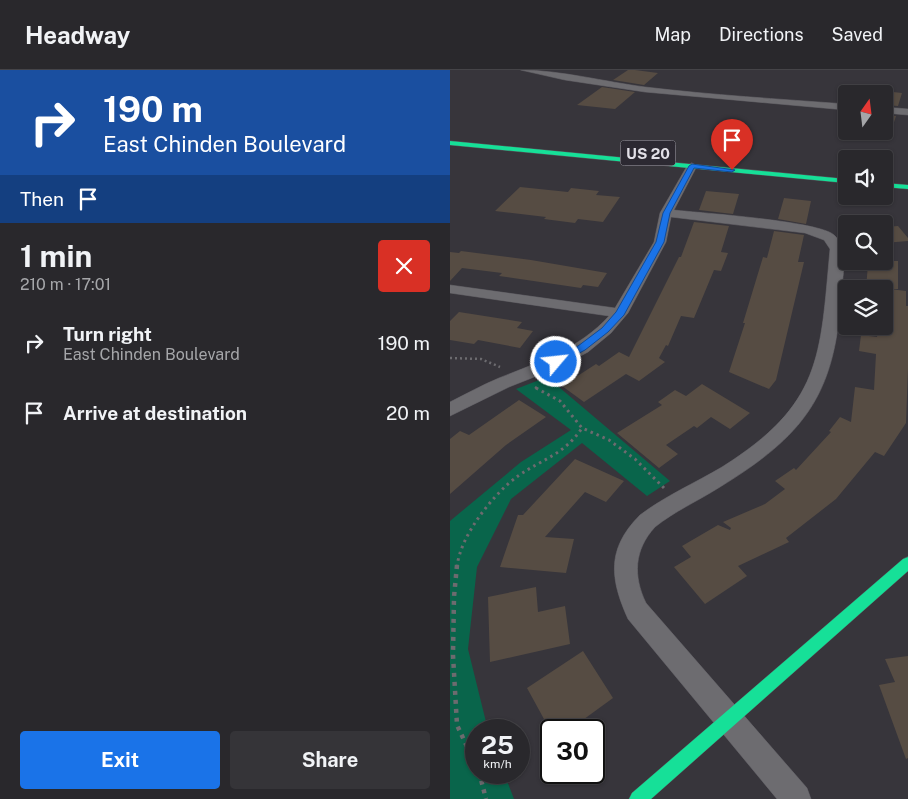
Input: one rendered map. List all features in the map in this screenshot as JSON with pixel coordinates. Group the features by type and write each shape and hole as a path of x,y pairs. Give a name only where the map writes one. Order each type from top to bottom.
{"main road":[{"name":"US 20","path":"450,135 838,173"},
{"name":"US 20","path":"450,143 838,180"},
{"path":"692,166 721,164 838,173"},
{"path":"893,177 908,179"},
{"path":"893,179 908,179"},
{"path":"893,186 908,187"},
{"path":"638,799 908,563"}],"street":[{"path":"525,70 571,80 684,94 838,106"},
{"path":"893,111 908,112"},
{"path":"450,410 503,383 556,362 582,348 605,330 620,314 660,242 666,213 692,166"},
{"path":"666,213 807,229 829,237 837,250 828,350 820,377 807,401 788,425 760,451 733,470 657,514 636,534 626,561 627,586 637,611 796,799"},
{"path":"450,289 620,314"}],"path":[{"path":"450,358 481,359 504,369"},
{"path":"532,386 560,401 582,428 609,440 635,459 664,488"},
{"path":"465,742 457,725 453,655 454,597 458,556 485,506 518,476 556,455 574,440 582,428"},
{"path":"482,784 486,799"}],"green space":[{"path":"547,377 670,481 647,496 582,443 511,499 477,567 468,649 485,719 465,719 465,784 508,784 514,799 450,799 450,521 521,462 571,430 516,389"}],"building":[{"path":"628,70 658,73 644,85 613,80"},
{"path":"602,87 635,92 615,109 577,105"},
{"path":"893,92 902,93 898,106 893,106"},
{"path":"520,187 568,192 571,188 599,191 596,195 620,197 603,222 578,219 575,223 544,219 546,217 495,211"},
{"path":"706,191 739,194 733,214 699,210"},
{"path":"784,198 811,201 806,224 778,219"},
{"path":"694,222 729,226 721,252 728,253 721,271 714,270 694,318 681,316 668,346 666,345 659,358 665,362 639,381 626,374 584,402 562,386 596,364 599,366 619,352 629,357 679,257 681,257"},
{"path":"893,226 898,226 908,238 908,241 893,242"},
{"path":"774,231 804,235 798,262 804,262 776,380 769,389 729,372 763,257 767,258"},
{"path":"461,251 531,260 607,273 598,287 583,285 581,288 499,276 502,273 462,268 450,281 450,252 459,253"},
{"path":"893,261 898,261 898,289 893,289 893,280 867,280 868,270 893,270"},
{"path":"893,289 906,291 906,306 908,306 908,369 906,423 884,456 875,452 836,499 786,538 789,542 738,566 747,576 705,604 674,567 691,557 682,546 718,525 730,530 731,528 723,522 765,504 785,489 775,481 794,468 796,470 831,432 829,431 840,417 851,422 855,387 874,390 876,354 859,351 861,335 877,337 877,335 893,335"},
{"path":"459,312 522,322 517,328 533,331 520,348 478,340 474,344 450,340 450,321"},
{"path":"702,384 750,413 730,429 711,417 697,428 694,426 666,445 678,454 659,468 617,433 662,405 658,402 675,390 686,396"},
{"path":"519,400 546,417 506,445 450,494 450,439 460,431 469,435"},
{"path":"575,459 624,481 606,502 585,492 545,537 574,539 566,573 500,567 518,515 523,515"},
{"path":"536,587 538,612 565,606 570,644 490,662 488,597"},
{"path":"583,651 613,698 584,719 544,719 527,688"},
{"path":"908,656 908,758 906,759 879,685 895,682 885,659"}],"traffic: fast":[{"path":"450,143 838,180"},
{"path":"893,186 908,187"},
{"path":"638,799 908,563"}],"route":[{"path":"556,362 582,348 605,330 620,314 660,242 666,213 692,166 732,170"}]}
